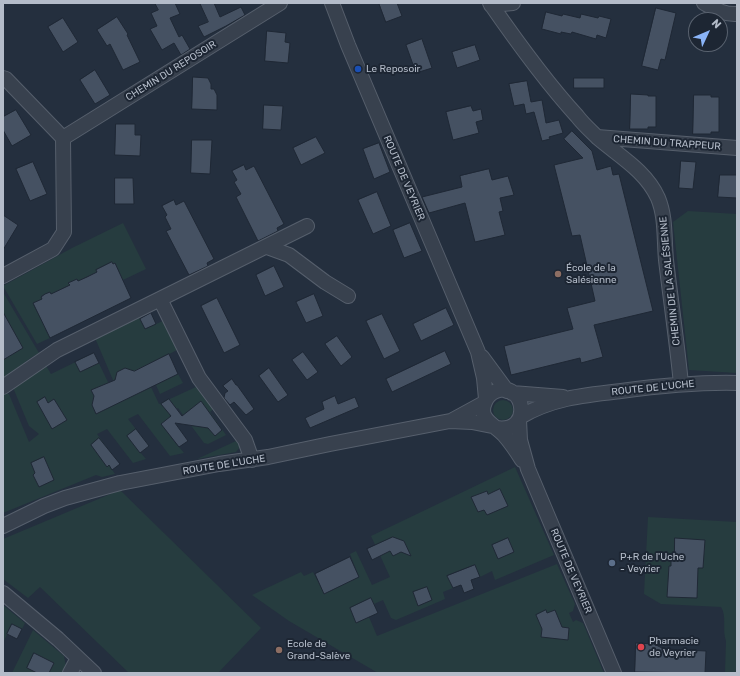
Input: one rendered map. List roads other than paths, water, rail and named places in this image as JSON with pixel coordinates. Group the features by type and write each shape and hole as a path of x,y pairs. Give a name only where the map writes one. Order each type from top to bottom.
{"street":[{"name":"CHEMIN DU REPOSOIR","path":"63,138 280,3"},
{"name":"ROUTE DE VEYRIER","path":"332,3 348,45 478,352 484,378 485,401"},
{"path":"490,4 513,3"},
{"path":"704,3 730,15 737,14"},
{"name":"CHEMIN DE LA SALÉSIENNE","path":"490,4 577,117 597,137 634,167 652,186 663,213 665,245 681,384"},
{"path":"3,78 6,79 63,138 64,232 53,249 3,276"},
{"name":"CHEMIN DU TRAPPEUR","path":"597,137 737,148"},
{"path":"3,387 57,350 307,226"},
{"path":"267,247 289,255 325,282 348,296"},
{"path":"160,299 199,378 245,440 252,460"},
{"name":"ROUTE DE VEYRIER","path":"478,352 493,374 510,392"},
{"name":"ROUTE DE L'UCHE","path":"510,392 569,397 681,384 737,383"},
{"path":"503,390 510,392 516,396 521,403 522,412 520,418 507,429 494,427 485,418 483,408 485,401 493,392 503,390"},
{"name":"ROUTE DE L'UCHE","path":"520,418 531,410 569,397"},
{"name":"ROUTE DE L'UCHE","path":"450,421 485,401"},
{"name":"ROUTE DE VEYRIER","path":"520,418 520,440 528,469 614,673"},
{"name":"ROUTE DE L'UCHE","path":"3,526 44,506 80,493 120,483 268,458 330,444 450,421 472,422 494,427"},
{"name":"ROUTE DE VEYRIER","path":"494,427 504,436 528,469"},
{"path":"3,593 94,673"},
{"path":"70,673 78,658"}],"place":[{"name":"Le Reposoir","path":"358,69"},
{"name":"École de la Salésienne","path":"558,274"},
{"name":"P+R de l'Uche - Veyrier","path":"612,563"},
{"name":"Pharmacie de Veyrier","path":"641,647"},
{"name":"Ecole de Grand-Salève","path":"279,650"}]}
